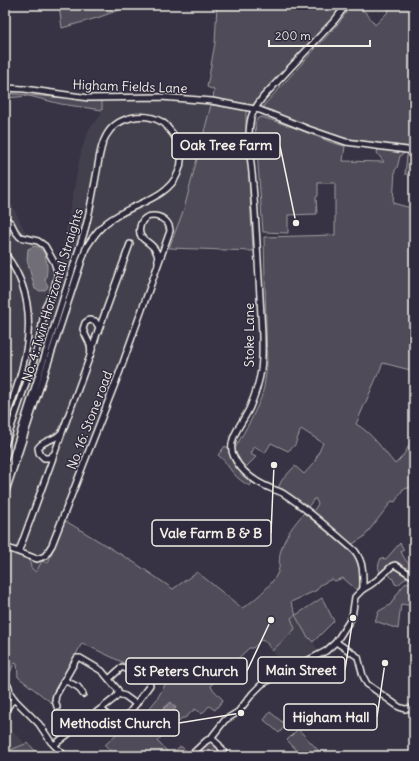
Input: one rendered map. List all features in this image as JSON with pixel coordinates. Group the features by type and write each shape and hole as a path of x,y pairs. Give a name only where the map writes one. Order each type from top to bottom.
{"street":[{"path":"255,109 263,97 335,20 346,5"},
{"name":"Higham Fields Lane","path":"5,88 24,89 89,98 161,97 212,101 255,109 346,142 414,151"},
{"name":"Stoke Lane","path":"255,109 251,118 250,136 257,234 262,361 260,377 255,394 249,409 234,436 232,454 241,468 253,479 282,493 355,551 360,557 362,564 363,588"},
{"name":"No. 4: Twin Horizontal Straights","path":"5,480 84,233 102,144 110,130 118,123 129,118 146,117 162,122 176,137 180,148 182,158 178,173 170,186 150,199 122,212 106,223 98,231 86,248 5,494"},
{"name":"No. 16: Stone road","path":"19,551 40,559 46,555 52,544 120,371 158,263 170,228 162,218 153,215 143,220 140,224 139,232 142,238 155,248 158,263"},
{"path":"5,220 12,223 15,231 20,236 38,241 45,246 54,262 57,277 53,292 45,307 34,360 5,445"},
{"path":"5,547 19,551 130,244"},
{"path":"5,254 14,266 22,283 28,309 29,328 27,348 22,371 5,421"},
{"path":"90,356 90,342 83,331 83,326 88,321 94,321 99,326 98,332"},
{"path":"54,454 49,458 44,458 39,453 38,448 43,443 59,436 65,425"},
{"path":"190,756 211,738 227,718 238,712 262,684 320,654 336,642 352,617 354,597 363,588 370,585 395,565 414,577"},
{"path":"336,642 358,657 363,676 367,684 399,707 406,709 414,708"},
{"path":"54,745 116,698 118,690 96,667 80,658 77,658 56,694 55,700 57,707"},
{"path":"109,679 122,667 149,680 150,685 130,712"},
{"path":"64,680 78,687 83,694"},
{"path":"8,687 15,700 39,724 54,745 65,756"},
{"path":"118,694 125,696 136,704"},
{"path":"5,711 11,702 15,700"},
{"path":"102,709 106,714"},
{"path":"211,738 219,745 226,756"}],"shaded area":[{"path":"59,5 133,5 97,18 62,28"},
{"path":"217,5 341,5 333,18 254,104 250,106 213,99 214,90 207,87 215,43"},
{"path":"351,5 362,9 375,25 389,11 387,5 414,5 414,147 344,138 269,112 264,108 264,105 339,23"},
{"path":"5,93 102,101 102,110 61,104 29,96 5,98"},
{"path":"163,99 211,105 184,209 137,326 106,415 64,520 43,555 42,561 36,572 31,568 31,562 5,549 5,200 12,205 27,235 43,243 57,266 59,266 81,151 89,129 101,115 102,101"},
{"path":"211,105 246,110 253,251 169,248 184,209"},
{"path":"262,117 345,146 343,161 384,162 377,153 378,149 405,153 400,156 397,168 395,170 393,203 414,209 414,371 383,363 356,424 372,437 395,464 407,450 414,432 414,487 403,489 395,502 392,501 364,537 351,545 312,513 318,504 315,498 307,508 278,488 282,480 295,466 304,474 314,463 323,443 301,429 295,445 288,451 271,443 265,453 254,446 250,454 256,457 245,468 236,458 235,448 251,420 261,398 267,366 264,237 335,235 335,183 318,183 318,196 316,197 317,214 288,215 288,233 263,232 255,123 258,118"},
{"path":"409,153 414,153 414,175 405,174 407,155"},
{"path":"34,246 39,247 42,250 45,255 47,265 45,280 48,286 43,291 35,289 27,260 28,249"},
{"path":"225,446 229,449 233,460 253,481 250,486 237,477 225,461 218,455"},
{"path":"304,513 355,555 361,569 358,591 343,578 335,581 332,579 320,585 317,590 291,602 296,615 322,598 334,621 313,642 307,636 295,615 291,618 295,629 272,651 266,642 261,640 253,648 249,648 212,684 211,687 223,700 215,710 209,706 202,714 195,709 185,718 182,718 157,741 171,755 179,747 182,747 186,751 182,755 115,756 105,745 131,720 140,720 157,699 166,683 82,643 55,694 57,707 18,677 17,664 14,663 5,686 5,549 29,558 31,568 36,572 42,561 48,563 64,520 135,563 173,589 197,572 242,608 251,602 271,583 278,571 280,553 287,535"},
{"path":"400,543 404,550 401,551 403,556 408,563 414,567 414,571 409,572 398,563 392,564 380,572 378,567 381,558 386,559"},
{"path":"391,568 398,569 407,577 398,585 395,584 393,579 387,573"},
{"path":"414,581 414,606 401,604 398,629 375,621 379,611 390,605 402,587 406,583"},
{"path":"322,598 334,621 313,642 319,652 298,664 288,667 272,651 295,629 291,618"},
{"path":"5,693 15,705 5,718"},
{"path":"171,702 176,708 171,713 172,715 165,717 162,714 163,709"},
{"path":"270,712 286,725 279,733 264,720"},
{"path":"5,724 19,737 26,745 5,752"},
{"path":"298,729 319,751 314,756 302,756 287,740"},
{"path":"211,740 218,745 205,756 199,750"},
{"path":"28,743 40,756 5,756 5,752"}],"place":[{"name":"Oak Tree Farm","path":"296,223"},
{"name":"Vale Farm B & B","path":"274,465"},
{"name":"Main Street","path":"353,618"},
{"name":"St Peters Church","path":"271,620"},
{"name":"Higham Hall","path":"385,663"},
{"name":"Methodist Church","path":"241,713"}]}
